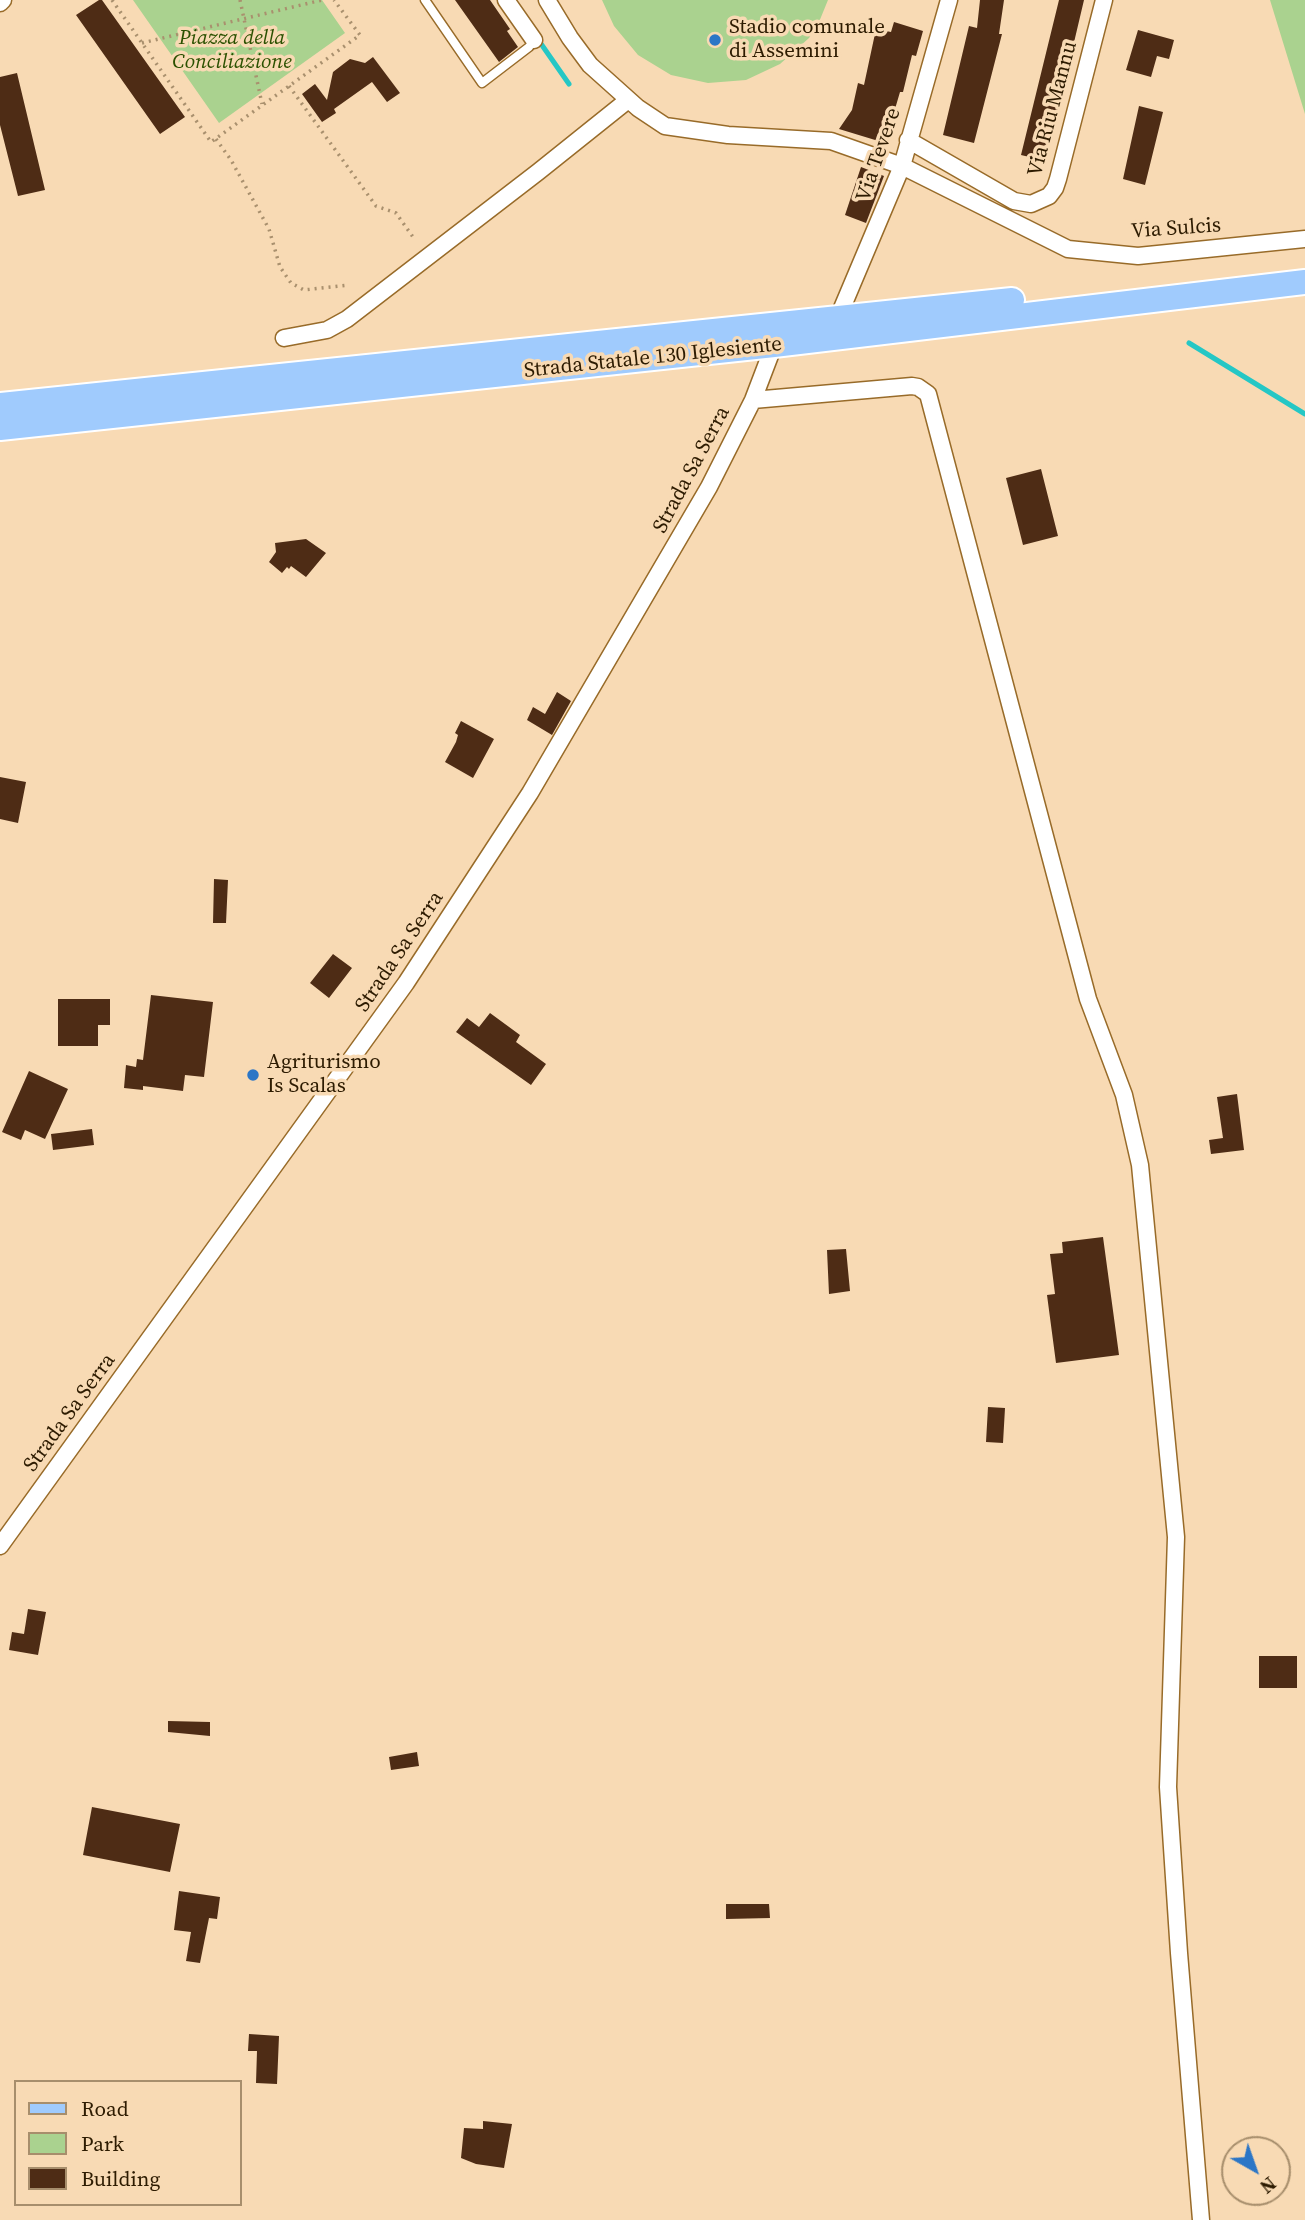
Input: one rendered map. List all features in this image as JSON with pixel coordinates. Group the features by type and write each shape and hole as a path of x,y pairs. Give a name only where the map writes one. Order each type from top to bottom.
{"main road":[{"name":"Strada Statale 130 Iglesiente","path":"0,405 837,320 1305,267"},
{"name":"Strada Statale 130 Iglesiente","path":"0,428 774,345 1305,282"}],"street":[{"path":"506,0 534,40"},
{"name":"Via Sulcis","path":"547,0 590,65 628,100 665,125 728,135 831,141 902,166 1068,249 1138,256 1305,239"},
{"name":"Via Tevere","path":"837,320 902,166 949,0"},
{"name":"Via Riu Mannu","path":"908,140 1014,201 1031,204 1049,196 1058,179 1104,0"},
{"path":"284,338 327,330 347,319 628,100"},
{"name":"Strada Sa Serra","path":"0,1546 406,983 530,793 709,487 753,400 774,345"},
{"path":"753,400 912,386 928,394 1087,999 1124,1095 1140,1165 1176,1537 1168,1787 1201,2220"}],"lane":[{"path":"425,0 482,83 529,47 534,40"}],"path":[{"path":"112,0 211,142 360,35 334,0"},
{"path":"240,0 262,105"},
{"path":"142,43 322,0"},
{"path":"289,86 376,206 396,213 413,237"},
{"path":"216,139 231,160 269,229 280,267 290,283 303,289 349,285"}],"green space":[{"name":"Piazza della Conciliazione","path":"133,0 322,0 345,33 219,123"},
{"name":"Stadio comunale di Assemini","path":"602,0 828,0 809,38 780,64 746,80 708,83 671,75 638,55 614,26"},
{"path":"1270,0 1305,0 1305,114"}],"building":[{"path":"102,0 185,117 160,134 76,15"},
{"path":"455,0 490,0 510,29 507,31 518,47 499,62"},
{"path":"980,0 1004,0 999,34 1002,34 974,143 943,135 969,26 977,28"},
{"path":"1059,0 1084,0 1046,161 1021,155"},
{"path":"894,22 923,31 916,56 912,55 903,92 900,92 885,143 839,129 852,110 858,83 864,85 876,29 891,32"},
{"path":"1138,30 1174,40 1169,59 1157,56 1151,77 1126,70"},
{"path":"373,57 400,93 387,102 372,82 334,109 336,113 322,122 302,94 315,84 327,100 333,72 350,59 365,63"},
{"path":"17,73 45,190 18,196 0,125 0,77"},
{"path":"1139,106 1163,112 1145,185 1123,179"},
{"path":"861,167 884,176 866,223 845,215"},
{"path":"1041,469 1058,536 1023,545 1006,478"},
{"path":"306,539 326,553 306,577 291,566 282,573 269,562 276,552 275,543"},
{"path":"557,692 571,701 552,735 527,720 533,707 545,714"},
{"path":"461,721 494,739 473,778 445,762 456,742 458,735 455,733"},
{"path":"0,777 26,782 18,823 0,819"},
{"path":"214,879 228,880 226,923 213,923"},
{"path":"333,954 352,968 329,998 310,983"},
{"name":"Agriturismo Is Scalas","path":"151,995 213,1002 204,1077 185,1075 183,1091 143,1086 143,1090 124,1088 126,1065 136,1067 137,1059 143,1060"},
{"path":"58,999 110,999 110,1025 98,1025 98,1046 58,1046"},
{"path":"490,1013 520,1035 516,1042 546,1064 531,1085 456,1032 467,1018 479,1027"},
{"path":"29,1071 68,1089 45,1139 25,1130 21,1140 2,1132"},
{"path":"1237,1094 1244,1150 1211,1154 1209,1140 1223,1138 1217,1097"},
{"path":"92,1129 94,1145 53,1150 51,1134"},
{"path":"1103,1237 1119,1355 1056,1363 1047,1295 1055,1294 1050,1254 1063,1253 1062,1242"},
{"path":"846,1249 850,1291 829,1294 827,1250"},
{"path":"988,1407 1005,1408 1003,1443 986,1442"},
{"path":"28,1609 46,1612 38,1655 9,1650 12,1632 24,1634"},
{"path":"1259,1656 1297,1656 1297,1688 1259,1688"},
{"path":"168,1721 210,1722 210,1736 168,1732"},
{"path":"417,1752 419,1766 391,1770 389,1757"},
{"path":"92,1807 180,1824 170,1872 83,1855"},
{"path":"179,1891 220,1897 217,1919 209,1918 200,1963 186,1961 191,1932 174,1930"},
{"path":"726,1904 769,1904 770,1918 726,1919"},
{"path":"249,2034 279,2036 277,2084 256,2083 257,2051 248,2051"},
{"path":"483,2121 512,2124 504,2168 476,2164 461,2158 464,2128 483,2129"}],"waterway":[{"path":"537,38 569,84"},
{"path":"1189,343 1305,414"}],"place":[{"name":"Stadio comunale di Assemini","path":"715,40"},
{"name":"Agriturismo Is Scalas","path":"253,1075"}]}
